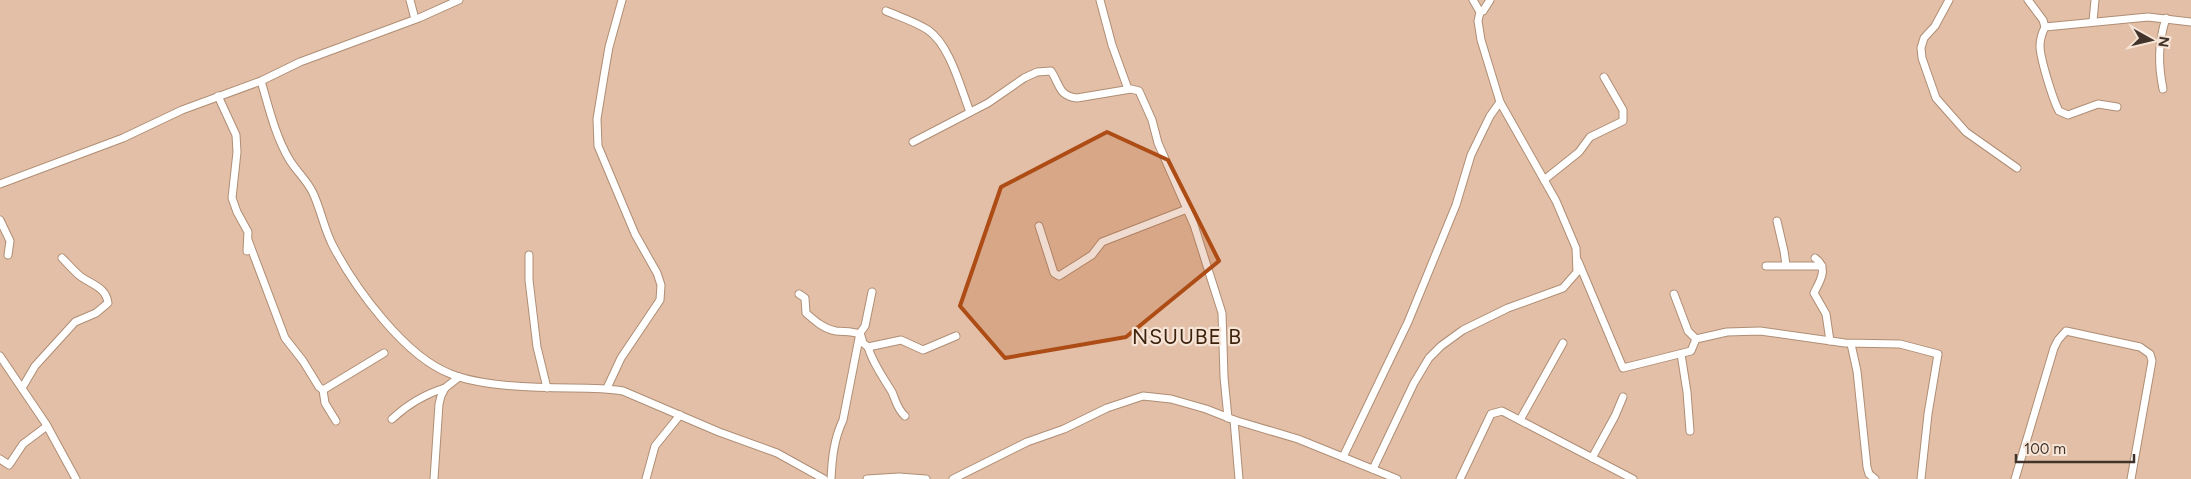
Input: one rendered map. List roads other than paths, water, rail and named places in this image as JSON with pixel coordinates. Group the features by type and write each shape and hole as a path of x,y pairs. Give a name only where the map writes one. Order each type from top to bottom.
{"street":[{"path":"410,0 415,19"},
{"path":"0,184 123,138 182,110 261,81 300,62 415,19 459,0"},
{"path":"606,388 621,358 660,300 661,293 657,273 635,234 598,146 598,119 604,76 622,0"},
{"path":"1100,0 1120,70 1128,89"},
{"path":"1473,0 1480,12"},
{"path":"1373,469 1414,383 1429,358 1463,330 1508,308 1564,288 1577,272 1576,248 1556,201 1500,102 1481,40 1478,21 1480,12 1483,11 1490,0"},
{"path":"1949,0 1936,26 1924,38 1921,48 1922,58 1936,98 1966,132 2017,168"},
{"path":"2028,0 2043,20 2045,27 2040,41 2040,49 2059,111 2068,115 2098,104 2116,107"},
{"path":"2093,21 2095,0"},
{"path":"886,11 923,27 936,38 951,63 970,112"},
{"path":"2045,27 2148,17 2191,22"},
{"path":"2162,90 2158,55 2166,18"},
{"path":"913,142 992,100 1024,78 1045,70 1053,73 1060,92 1070,98 1128,89 1136,90 1141,94 1152,120 1158,143 1194,225 1222,313 1224,368 1239,479"},
{"path":"1544,180 1580,152 1590,137 1623,121 1623,110 1604,77"},
{"path":"261,81 280,141 290,161 313,192 332,246 361,289 404,343 439,369 459,377 478,381 547,388 606,388 623,391 719,432 777,453 824,479"},
{"path":"218,96 236,135 237,152 232,198 248,232 247,251"},
{"path":"1343,457 1408,322 1456,205 1472,155 1490,116 1500,102"},
{"path":"1039,226 1054,273 1059,276 1092,255 1102,242 1187,209"},
{"path":"0,220 10,241 8,255"},
{"path":"1776,221 1786,265"},
{"path":"248,240 285,338 323,390 325,403 336,421"},
{"path":"529,255 528,280 536,347 547,388"},
{"path":"22,388 35,366 75,322 96,313 108,303 107,294 81,276 62,258"},
{"path":"1815,258 1822,266 1823,274 1814,292 1826,314 1830,341"},
{"path":"1578,261 1623,368 1691,351 1696,339"},
{"path":"1766,266 1822,266"},
{"path":"831,479 832,455 843,420 860,333 864,326 872,292"},
{"path":"799,294 805,298 806,313 813,321 836,331 860,333"},
{"path":"1674,294 1688,331 1696,339"},
{"path":"1696,339 1727,332 1745,331 1850,344 1900,344 1938,354 1928,414 1921,479"},
{"path":"2015,479 2054,348 2066,331 2140,347 2150,354 2152,361 2131,479"},
{"path":"860,333 868,347 873,363 886,383 899,410 905,416"},
{"path":"868,347 901,340 923,350 956,336"},
{"path":"1520,420 1563,344"},
{"path":"1850,344 1857,371 1867,467 1874,479"},
{"path":"323,390 384,353"},
{"path":"1681,354 1687,392 1690,431"},
{"path":"0,356 47,426 76,479"},
{"path":"392,419 404,408 433,392 445,388 459,377"},
{"path":"434,479 439,404 440,396 445,388"},
{"path":"954,479 1027,442 1064,429 1107,408 1142,396 1171,399 1206,409 1231,419 1298,439 1397,479"},
{"path":"1592,458 1623,397"},
{"path":"1460,479 1491,414 1502,411 1633,479"},
{"path":"646,479 655,446 680,415"},
{"path":"0,459 9,466 23,444 47,426"},
{"path":"867,479 898,477 926,479"}],"district":[{"name":"NSUUBE B","path":"1187,336"}]}
